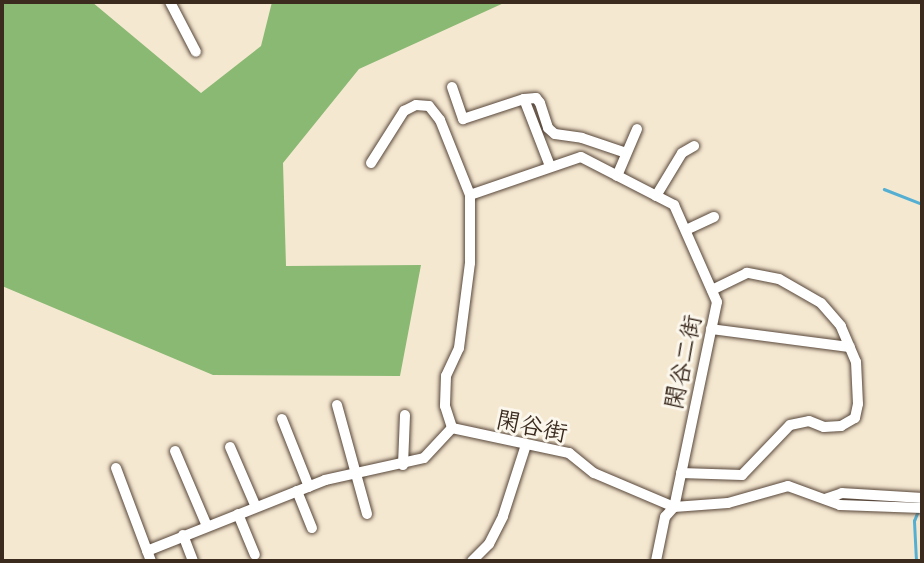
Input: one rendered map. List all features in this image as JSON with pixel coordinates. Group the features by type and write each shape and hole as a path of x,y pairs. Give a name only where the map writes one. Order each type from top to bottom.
{"street":[{"path":"170,2 196,52"},
{"path":"452,87 463,119 524,99 536,98 548,128 555,134 626,153"},
{"path":"524,99 550,166"},
{"path":"116,468 149,556 183,536 309,486 424,458 452,428 445,406 446,376 459,348 470,263 470,195 440,120 429,106 416,105 404,111 371,163"},
{"path":"617,176 637,129"},
{"path":"656,196 682,153 694,146"},
{"name":"閑谷二街","path":"470,195 550,166 581,158 674,205 717,302 674,507 666,517 656,561"},
{"path":"686,230 714,217"},
{"path":"681,473 742,475 790,425 809,421 824,427 841,426 855,418 856,362 841,326 821,303 779,279 747,274 712,290"},
{"path":"711,329 849,347"},
{"path":"337,405 359,474 367,514"},
{"path":"403,465 405,415"},
{"path":"282,419 309,486"},
{"name":"閑谷街","path":"452,428 569,453 594,473 674,507 728,503 788,486 840,505 919,508"},
{"path":"472,561 489,544 503,516 526,445"},
{"path":"230,447 256,507"},
{"path":"175,451 207,526"},
{"path":"297,491 312,528"},
{"name":"閑谷街","path":"825,499 842,493 919,496"},
{"path":"238,514 255,555"},
{"path":"183,536 193,561"}],"green space":[{"path":"2,2 92,2 201,93 261,46 272,2 506,2 359,69 283,163 286,266 421,265 400,376 213,375 2,286"}],"waterway":[{"path":"884,189 922,204"},
{"path":"916,561 914,521 922,500"}]}
